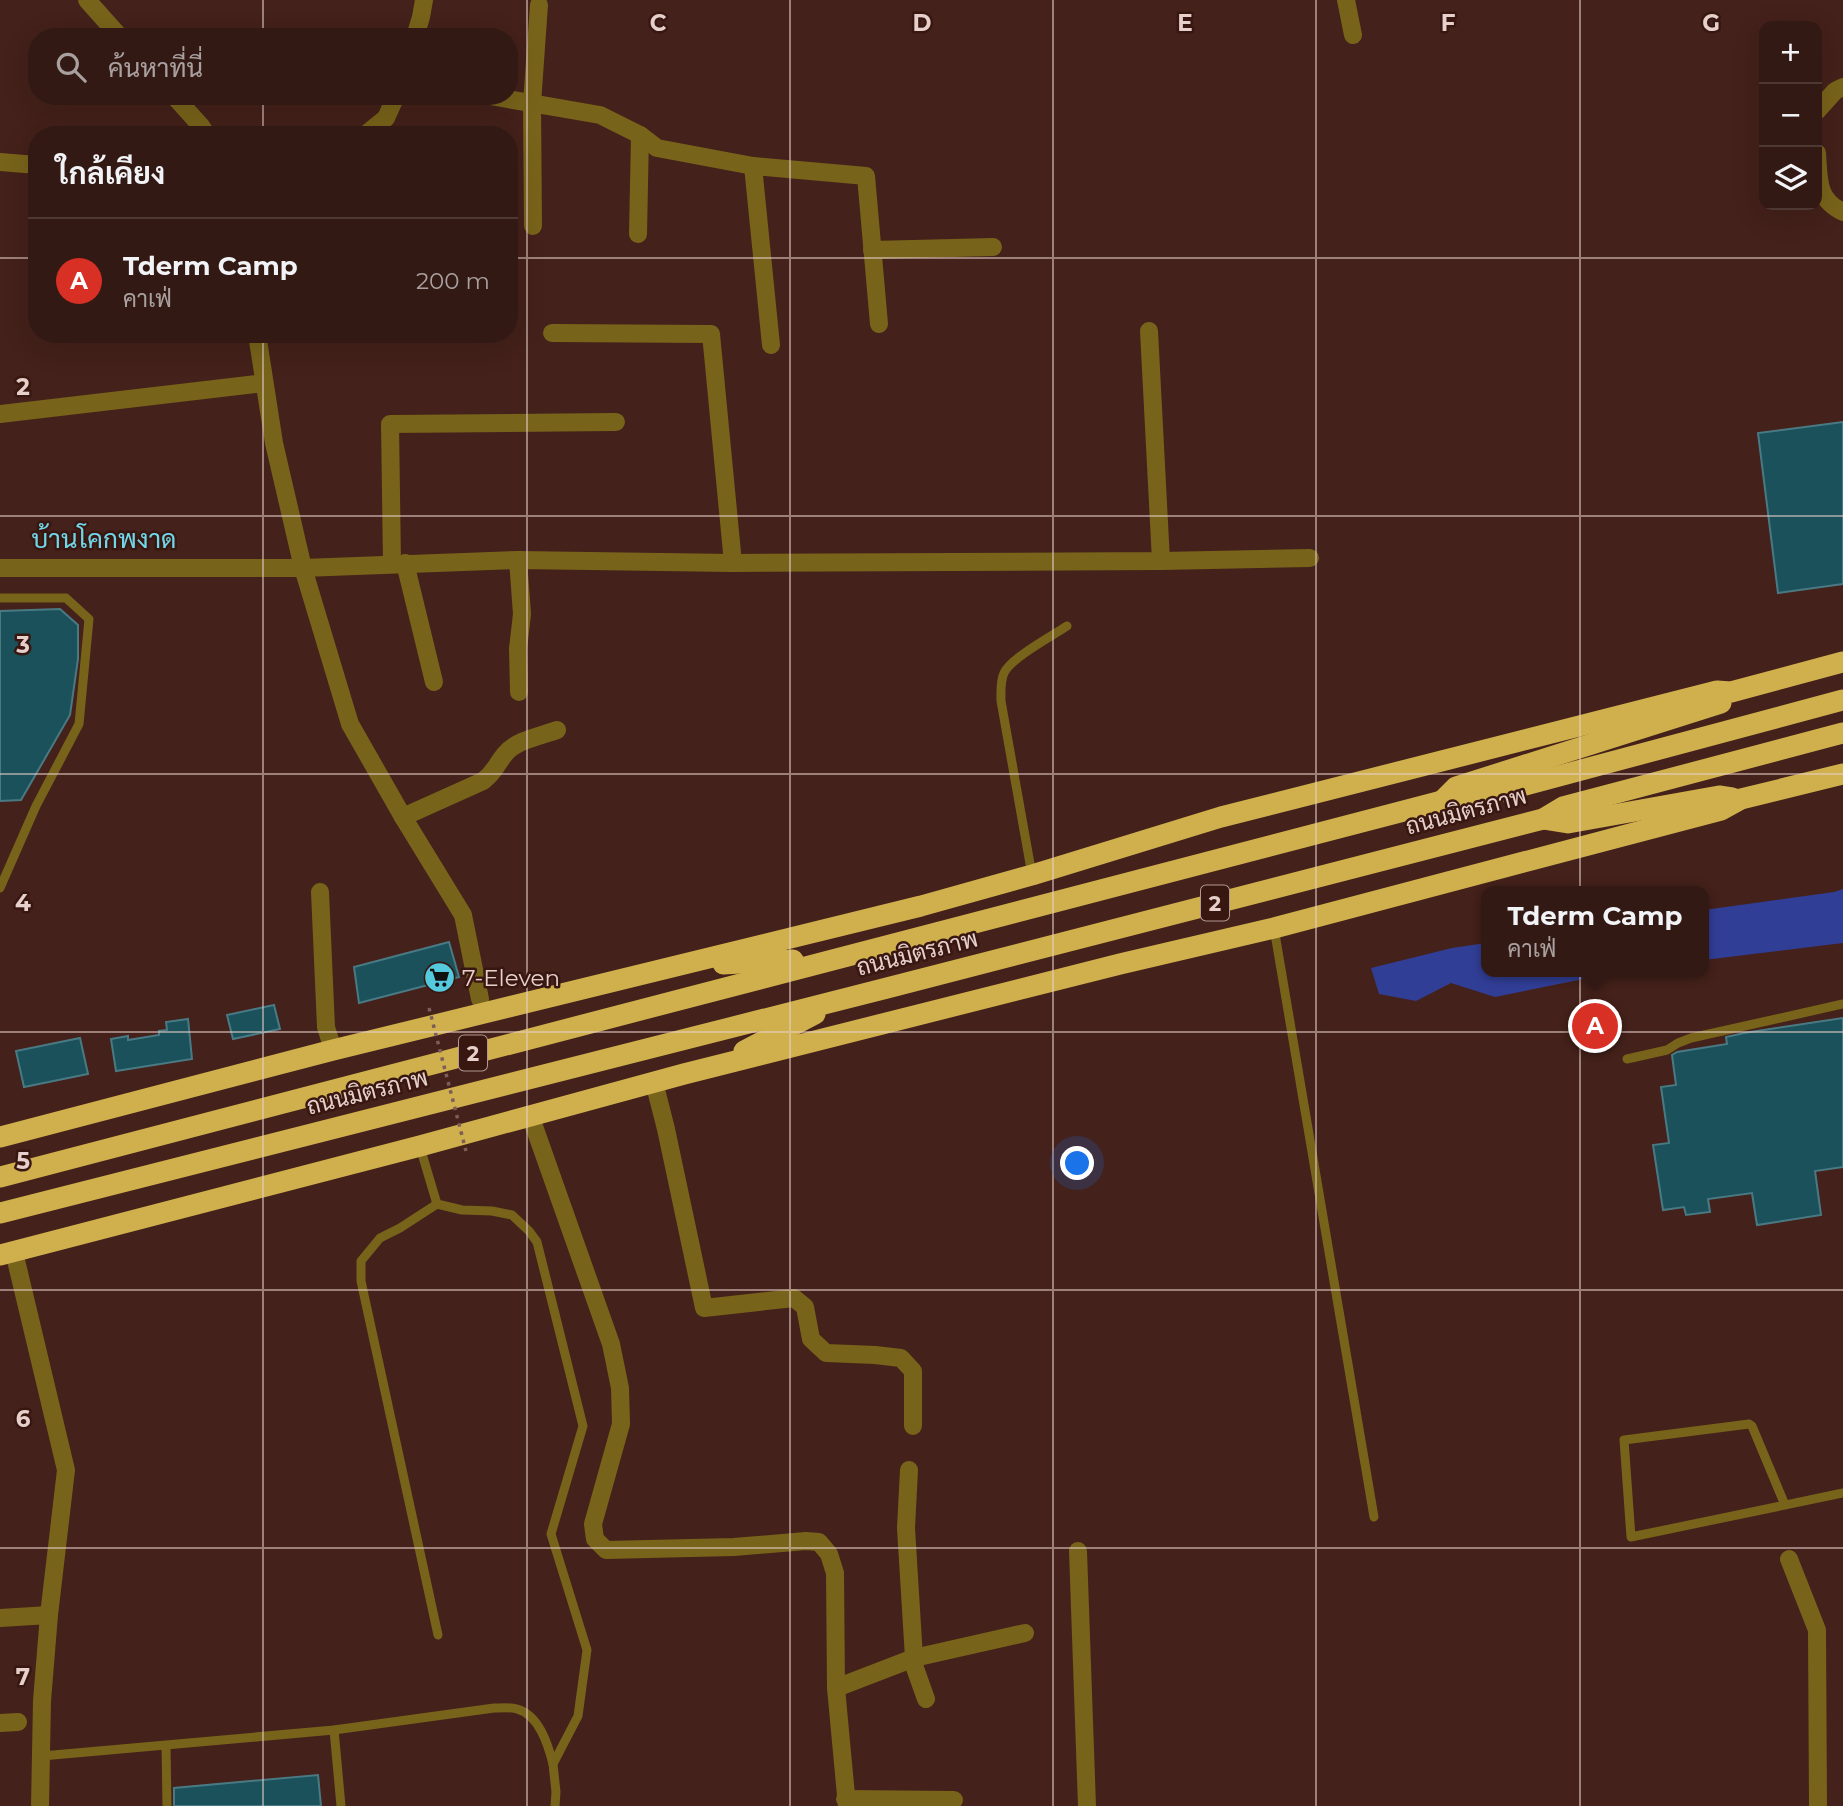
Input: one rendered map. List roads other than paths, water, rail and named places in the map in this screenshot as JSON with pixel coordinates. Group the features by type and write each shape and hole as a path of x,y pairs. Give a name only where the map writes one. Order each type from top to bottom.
{"highway":[{"path":"1442,801 1456,787 1720,704 1731,692 1843,662"},
{"name":"ถนนมิตรภาพ","path":"0,1137 333,1050 859,922 1032,875 1221,817 1717,691 1731,692"},
{"name":"ถนนมิตรภาพ","path":"0,1177 1442,801 1458,803 1843,700"},
{"name":"ถนนมิตรภาพ","path":"0,1213 1543,819 1563,807 1843,733"},
{"path":"7,1254 711,1067 1274,928 1721,810 1741,799 1843,774"},
{"path":"1543,819 1568,823 1719,796 1741,799"},
{"path":"676,966 839,958"},
{"path":"711,1067 848,998"}],"street":[{"path":"87,0 112,28"},
{"path":"418,28 424,0"},
{"path":"1346,0 1353,35"},
{"path":"533,226 532,103 539,5"},
{"path":"1822,105 1835,91 1843,88"},
{"path":"518,101 600,115 640,135 657,148 753,166 866,176 879,324"},
{"path":"182,105 201,126"},
{"path":"376,126 386,118 392,105"},
{"path":"638,234 640,135"},
{"path":"0,162 28,164"},
{"path":"753,166 771,345"},
{"path":"1822,192 1834,208 1843,212"},
{"path":"872,250 993,247"},
{"path":"1149,331 1161,561"},
{"path":"552,333 711,334 733,563"},
{"path":"258,343 274,443 303,568 350,724 463,915 480,999"},
{"path":"0,414 264,383"},
{"path":"434,682 399,563 390,424 616,422"},
{"path":"0,568 303,568 518,560 733,563 1310,558"},
{"path":"518,560 522,614 518,649 519,692"},
{"path":"403,817 483,781 515,746 557,730"},
{"path":"320,892 326,1027 333,1050"},
{"path":"654,1082 704,1308 793,1298 805,1307 811,1339 826,1353 875,1354 901,1358 913,1371 914,1426"},
{"path":"530,1115 611,1344 620,1388 621,1424 593,1524 595,1539 606,1550 819,1542 829,1554 835,1573 836,1688 846,1803 954,1800"},
{"path":"7,1254 66,1470 42,1701 40,1806"},
{"path":"909,1470 906,1528 914,1657 926,1699"},
{"path":"1078,1551 1087,1806"},
{"path":"1789,1559 1817,1630 1818,1806"},
{"path":"0,1618 49,1615"},
{"path":"836,1688 914,1657 1025,1633"}],"lane":[{"path":"0,598 66,598 89,619 79,724 36,806 0,888"},
{"path":"1032,875 1000,687 1004,673 1011,663 1068,626"},
{"path":"1274,928 1374,1517"},
{"path":"1627,1059 1667,1050 1690,1038 1843,1004"},
{"path":"420,1146 437,1204"},
{"path":"438,1635 361,1280 361,1261 380,1238 437,1204 462,1210 512,1215 537,1242 583,1426 551,1534 587,1650 578,1716 553,1764"},
{"path":"1785,1505 1749,1423 1624,1440 1631,1537 1843,1493"},
{"path":"41,1756 334,1730 494,1708 518,1709 533,1719 548,1744 553,1764 555,1806"},
{"path":"334,1730 341,1806"},
{"path":"166,1746 167,1806"}],"place":[{"name":"7-Eleven","path":"439,978"},
{"name":"Tderm Camp","path":"1595,1026"}],"district":[{"name":"บ้านโคกพงาด","path":"104,539"}]}
